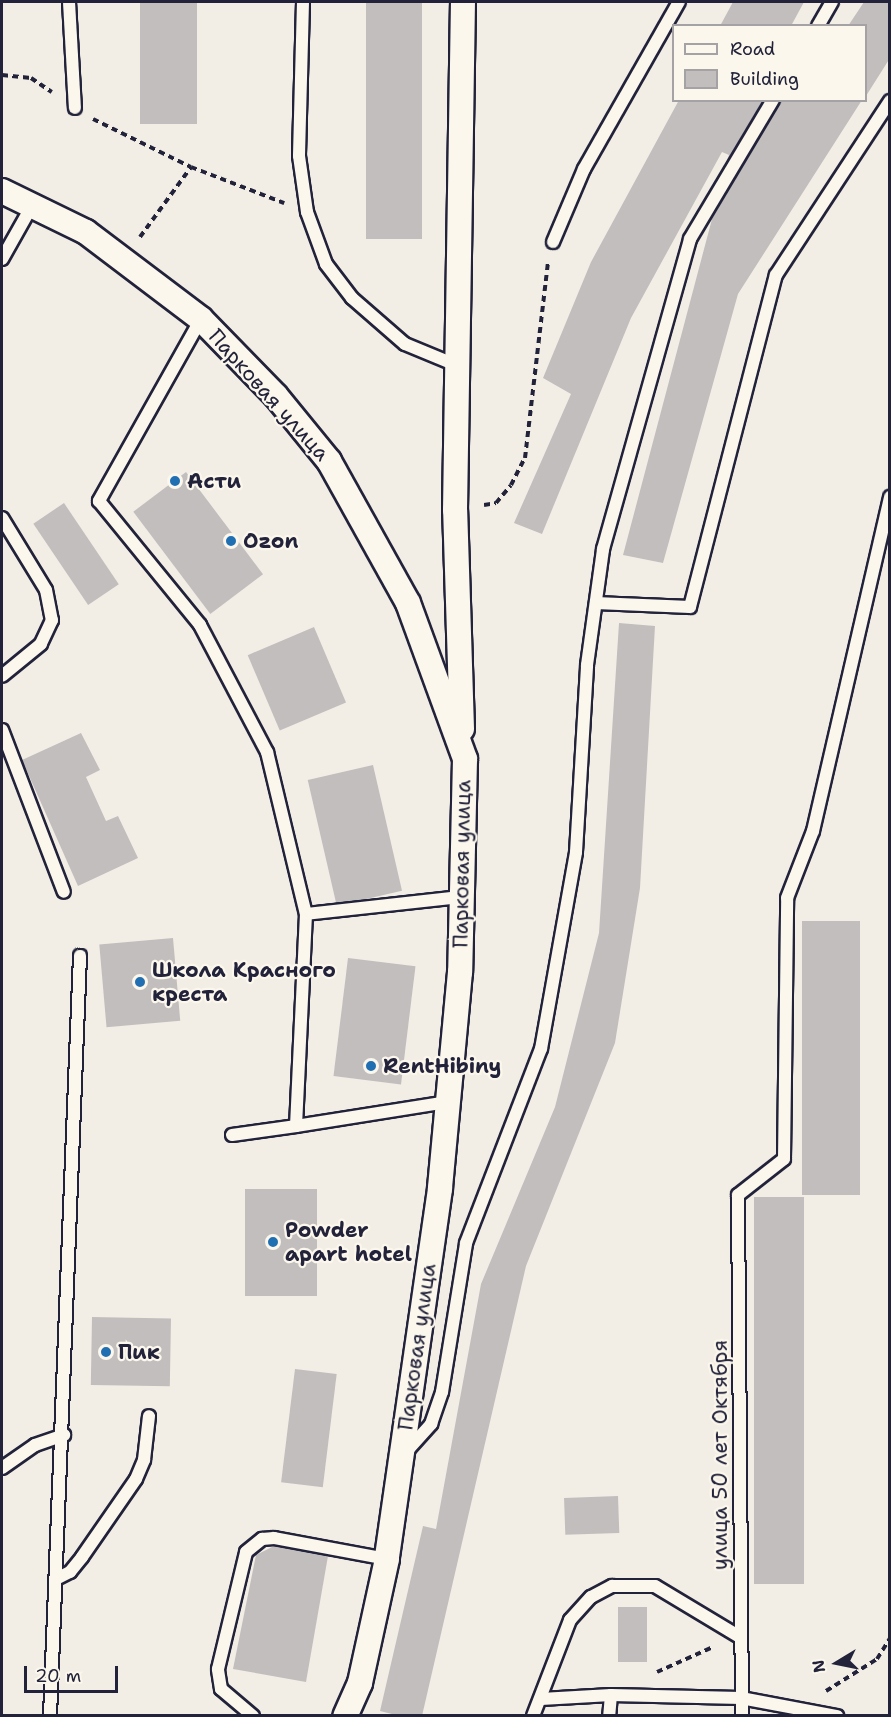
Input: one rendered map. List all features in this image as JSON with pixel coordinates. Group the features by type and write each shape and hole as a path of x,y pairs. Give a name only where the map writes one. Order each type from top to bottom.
{"street":[{"path":"463,2 456,365 456,510 465,759"},
{"name":"Парковая улица","path":"2,191 33,204 86,232 201,319 276,396 329,461 408,603 465,759 460,972 448,1102 387,1559 360,1683 345,1716"}],"lane":[{"path":"69,2 75,108"},
{"path":"303,2 298,100 307,212 327,264 352,298 405,344 456,365"},
{"path":"553,242 584,170 679,2"},
{"path":"819,24 832,2"},
{"path":"596,603 690,607 776,275 890,101"},
{"path":"401,1458 431,1424 442,1392 466,1242 541,1048 576,852 587,665 603,549 690,239 772,102"},
{"path":"2,259 33,204"},
{"path":"201,319 99,501 200,625 267,752 306,914 296,1126"},
{"name":"улица 50 лет Октября","path":"742,1716 738,1195 784,1159 787,898 813,831 890,497"},
{"path":"2,518 46,590 52,620 40,644 2,676"},
{"path":"2,730 63,892"},
{"path":"306,914 461,897"},
{"path":"50,1716 64,1435 80,956"},
{"path":"232,1135 448,1102"},
{"path":"56,1579 70,1572 136,1479 144,1460 149,1416"},
{"path":"2,1468 35,1445 64,1435"},
{"path":"253,1716 221,1689 218,1669 246,1552 262,1539 274,1538 387,1559"},
{"path":"533,1716 542,1699 570,1620 591,1597 612,1586 655,1586 740,1637"},
{"path":"542,1699 611,1695 741,1698 837,1716"},
{"path":"609,1716 611,1695"}],"path":[{"path":"2,75 31,78 75,108 190,167 307,212"},
{"path":"147,247 140,237 190,167"},
{"path":"456,510 496,503 525,458 540,301 553,242"},
{"path":"651,1675 740,1637"},
{"path":"809,1709 830,1688 877,1659 890,1638"}],"building":[{"path":"140,2 197,2 197,124 140,124"},
{"path":"366,2 422,2 422,239 366,239"},
{"path":"733,2 804,2 792,24 721,24"},
{"path":"864,2 890,2 890,58 867,94 867,24 849,24"},
{"path":"678,102 762,102 727,161 729,155 722,152 631,318 542,534 514,523 571,394 543,378 591,262"},
{"path":"780,102 861,102 738,294 663,563 623,555 712,219"},
{"path":"186,472 263,574 210,614 133,512"},
{"path":"64,503 119,584 88,605 33,524"},
{"path":"619,623 655,626 640,888 615,1043 526,1266 422,1716 400,1716 380,1711 423,1526 436,1529 481,1284 555,1107 599,933"},
{"path":"314,627 346,702 280,731 248,655"},
{"path":"81,733 100,770 86,777 106,821 118,816 138,858 78,886 22,760"},
{"path":"373,765 402,891 337,906 308,780"},
{"path":"802,921 860,921 860,1195 802,1195"},
{"name":"Школа Красного креста","path":"173,938 180,1021 107,1027 99,944"},
{"path":"348,958 415,966 401,1084 333,1076"},
{"name":"Powder apart hotel","path":"245,1189 317,1189 317,1296 245,1296"},
{"path":"754,1197 804,1197 804,1584 754,1584"},
{"path":"92,1317 171,1318 170,1386 91,1385"},
{"path":"295,1369 337,1374 323,1487 281,1482"},
{"path":"618,1496 619,1533 565,1535 564,1498"},
{"path":"274,1546 328,1556 306,1682 233,1669 256,1555"},
{"path":"618,1607 647,1607 647,1662 618,1662"}],"place":[{"name":"Асти","path":"175,481"},
{"name":"Ozon","path":"231,541"},
{"name":"Школа Красного креста","path":"140,982"},
{"name":"RentHibiny","path":"371,1066"},
{"name":"Powder apart hotel","path":"273,1242"},
{"name":"Пик","path":"106,1352"}]}
